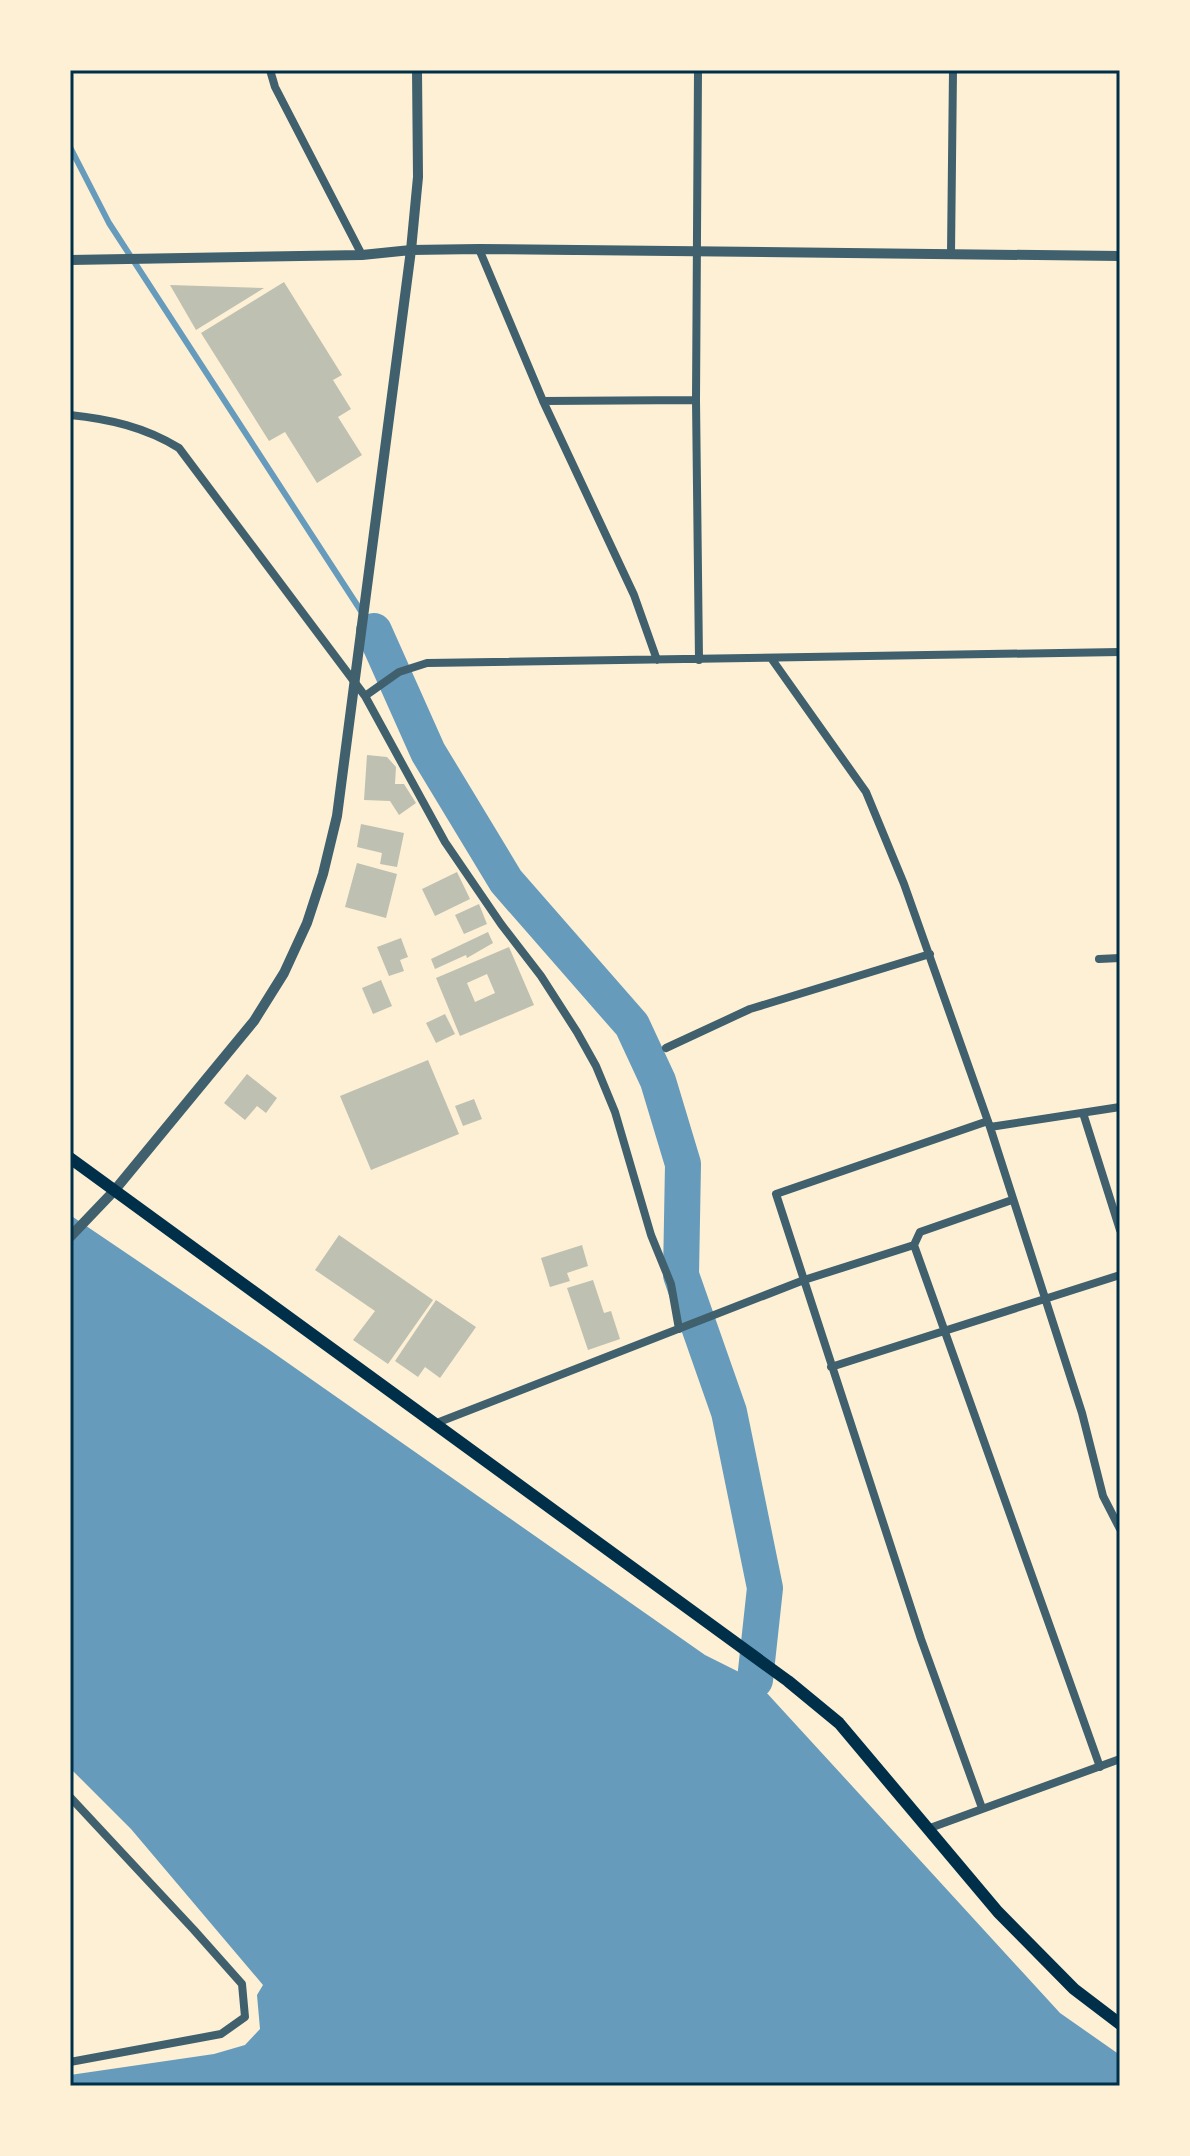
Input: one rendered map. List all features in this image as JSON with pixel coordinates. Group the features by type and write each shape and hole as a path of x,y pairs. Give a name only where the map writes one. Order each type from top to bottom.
{"main road":[{"path":"70,1158 788,1681 839,1723 998,1912 1074,1989 1120,2024"}],"street":[{"path":"270,70 275,87 362,255"},
{"path":"70,1237 114,1191 254,1021 284,973 307,923 323,874 337,816 411,250 418,177 417,70"},
{"path":"698,70 696,400 699,660"},
{"path":"951,253 953,70"},
{"path":"70,260 362,255 411,250 479,249 1120,256"},
{"path":"479,249 543,401 634,595 657,660"},
{"path":"543,401 696,400"},
{"path":"70,415 95,417 139,428 179,448 365,696 445,842 541,976 596,1066 615,1112 651,1235 671,1284 683,1327"},
{"path":"365,696 399,672 427,663 1120,652"},
{"path":"771,658 866,792 930,954 989,1124 1082,1413 1103,1496 1120,1529"},
{"path":"666,1048 750,1009 930,954"},
{"path":"1099,959 1120,958"},
{"path":"982,1808 921,1639 776,1194 989,1124 1120,1107"},
{"path":"1083,1113 1120,1230"},
{"path":"1012,1200 920,1232 914,1245 1100,1767"},
{"path":"434,1424 804,1280 914,1245"},
{"path":"831,1367 1120,1275"},
{"path":"930,1828 1120,1759"},
{"path":"70,1797 242,1984 245,2017 221,2034 70,2062"}],"water":[{"path":"70,1215 268,1349 705,1655 755,1680 1060,2013 1120,2055 1120,2086 70,2086 70,2075 214,2054 245,2045 260,2029 257,1995 263,1985 131,1829 70,1768"}],"building":[{"path":"284,282 342,375 333,380 351,409 338,417 362,455 317,483 285,432 269,441 201,333"},
{"path":"170,285 264,288 196,330"},
{"path":"367,755 387,757 396,767 395,784 404,784 416,803 399,815 390,801 364,800"},
{"path":"361,824 404,833 397,867 380,864 382,853 357,847"},
{"path":"357,863 397,874 386,918 345,907"},
{"path":"457,872 470,899 435,916 422,889"},
{"path":"479,904 487,924 464,934 455,915"},
{"path":"488,932 493,943 467,958 466,955 435,969 431,959"},
{"path":"401,938 408,957 400,960 404,971 389,976 377,947"},
{"path":"509,947 534,1005 460,1036 436,978","holes":["487,974 495,993 475,1002 467,983"]},
{"path":"381,980 392,1006 373,1014 362,988"},
{"path":"445,1014 455,1034 436,1043 426,1023"},
{"path":"428,1060 459,1134 371,1170 340,1096"},
{"path":"247,1074 277,1098 266,1113 257,1106 245,1120 224,1103"},
{"path":"474,1099 482,1119 463,1126 455,1106"},
{"path":"339,1235 433,1300 388,1364 353,1340 375,1311 315,1270"},
{"path":"582,1245 588,1266 567,1273 570,1281 550,1287 541,1258"},
{"path":"593,1280 604,1313 611,1311 620,1339 588,1350 567,1288"},
{"path":"436,1300 476,1327 440,1378 425,1367 418,1377 395,1361"}],"waterway":[{"path":"70,147 109,223 374,631"},
{"path":"374,631 428,752 506,881 632,1025 658,1081 683,1164 681,1275 729,1412 765,1588 755,1680"}]}
